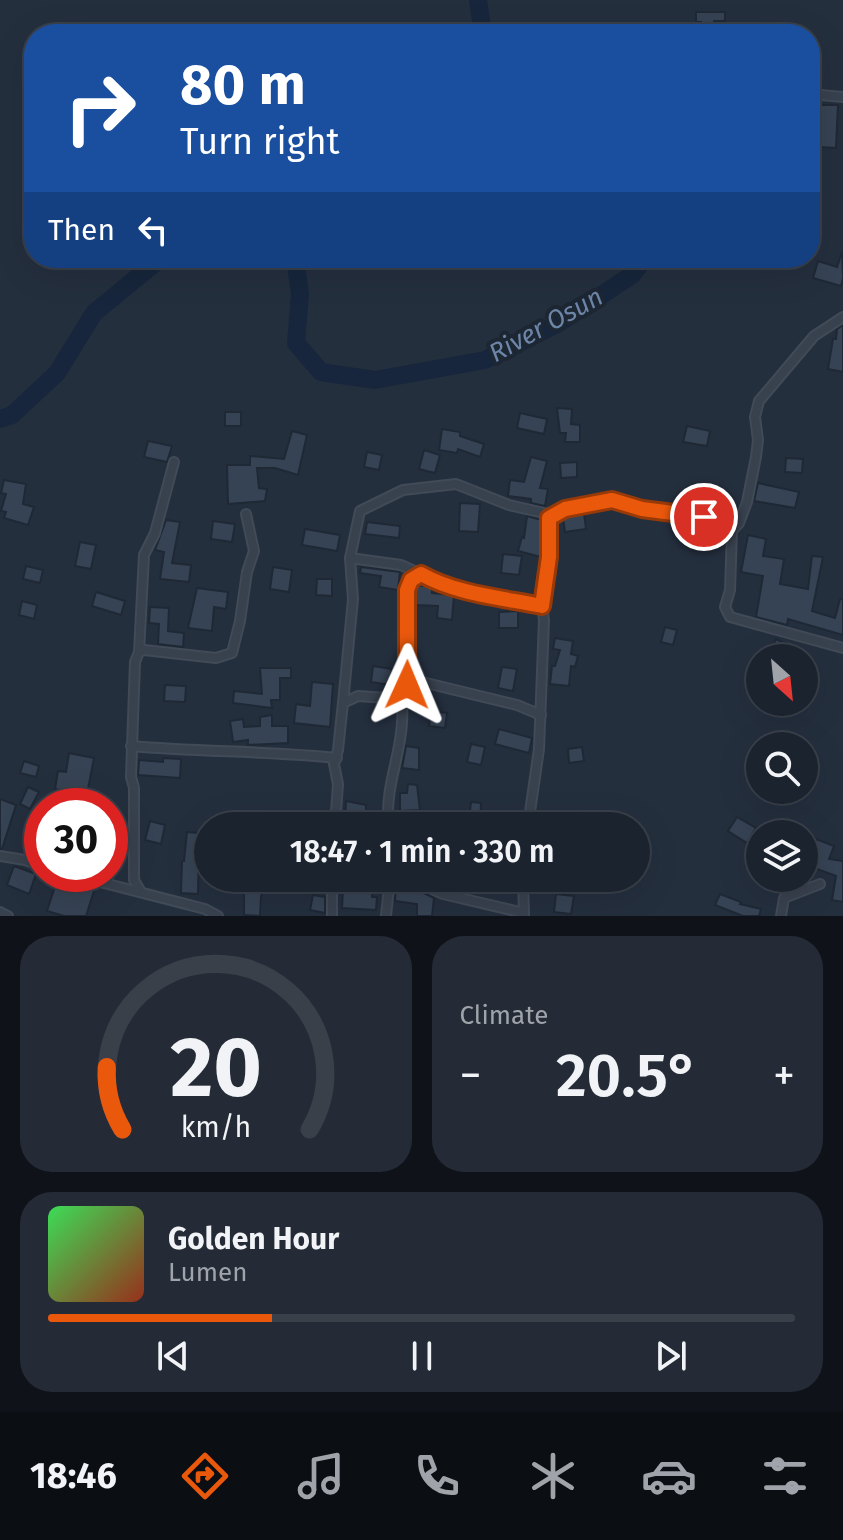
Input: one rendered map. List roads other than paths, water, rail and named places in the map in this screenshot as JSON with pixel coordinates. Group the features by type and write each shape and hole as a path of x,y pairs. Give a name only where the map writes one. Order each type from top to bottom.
{"street":[{"path":"820,95 843,97"},
{"path":"843,317 814,336 759,401 755,417 758,440 756,457 747,502 739,523 732,531 730,590 725,607 730,617 843,648"},
{"path":"141,892 134,880 134,788 131,777 135,662 139,652 144,555 155,533 174,462"},
{"path":"336,812 338,784 334,764 353,599 350,558 360,511 403,490 456,484 509,505 553,515"},
{"path":"530,812 541,715 542,606 548,567 549,518 579,506 612,500 642,509 739,523"},
{"path":"139,652 151,649 216,658 232,653 247,572 254,551 246,514"},
{"path":"350,558 401,565 433,581 542,606"},
{"path":"388,812 402,722 401,699 407,685 407,590 411,580 421,574"},
{"path":"407,685 418,681 517,705 541,715"},
{"path":"343,703 358,696 401,699"},
{"path":"131,746 230,753 268,751 337,758"},
{"path":"0,856 24,860"},
{"path":"781,916 784,898 820,884"},
{"path":"128,889 205,909 218,916"},
{"path":"332,892 332,916"},
{"path":"386,916 389,892"},
{"path":"439,892 524,915 523,892"},
{"path":"0,912 8,916"}],"waterway":[{"name":"River Osun","path":"478,0 482,24"},
{"name":"River Osun","path":"0,419 12,415 57,373 94,313 149,268"},
{"name":"River Osun","path":"296,268 300,294 296,343 321,372 375,380 485,360 559,323 632,275 637,268"}]}
